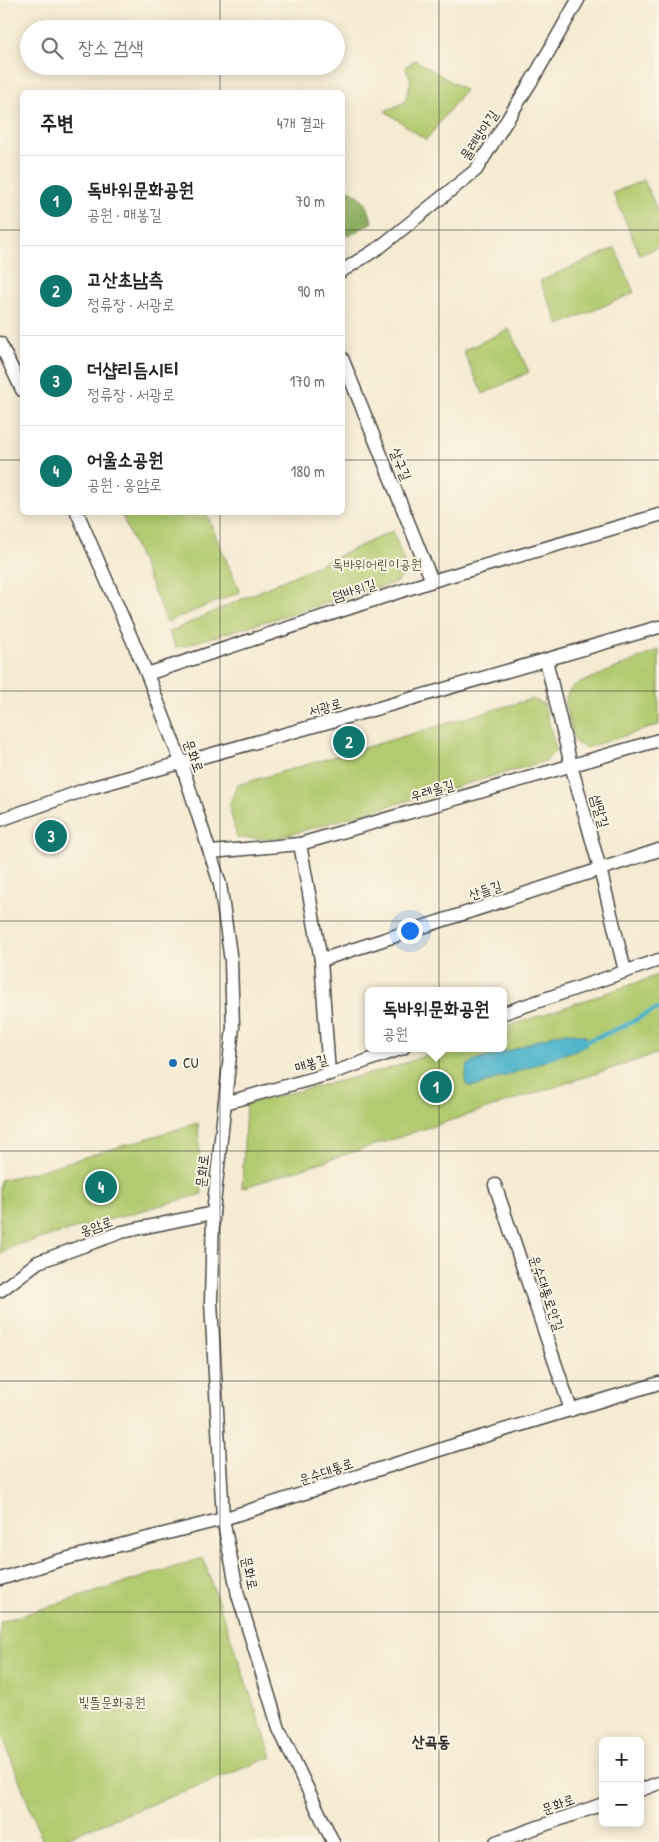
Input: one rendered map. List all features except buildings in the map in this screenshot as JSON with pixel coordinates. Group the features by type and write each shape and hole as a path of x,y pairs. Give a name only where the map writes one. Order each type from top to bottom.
{"street":[{"name":"물레방아길","path":"345,269 380,247 476,170 537,72 578,0"},
{"path":"0,343 20,386"},
{"name":"살구길","path":"345,365 432,581"},
{"name":"문화로","path":"77,515 147,674 181,762 220,884 231,961 233,1027 213,1213 211,1302 223,1519 238,1595 279,1729 333,1842"},
{"name":"덤바위길","path":"147,674 432,581 659,515"},
{"name":"서광로","path":"0,820 90,788 379,708 659,627"},
{"name":"샘말길","path":"546,660 625,971"},
{"name":"우레울길","path":"211,852 300,844 659,740"},
{"path":"300,844 321,960 329,1074"},
{"name":"산들길","path":"321,960 659,850"},
{"path":"507,1012 659,960"},
{"name":"매봉길","path":"225,1103 329,1074 392,1052"},
{"name":"운수대통로안길","path":"495,1185 571,1410"},
{"name":"옹암로","path":"0,1291 38,1262 122,1232 213,1213"},
{"name":"운수대통로","path":"0,1579 56,1561 223,1519 659,1383"},
{"path":"644,1789 659,1783"},
{"name":"문화로","path":"496,1842 599,1805"}],"green space":[{"path":"415,60 465,90 426,140 385,111 405,102 411,80 405,67"},
{"path":"644,180 659,215 659,247 640,255 613,193"},
{"path":"345,188 355,193 363,200 372,222 349,236 345,235"},
{"path":"615,248 634,293 559,325 540,281"},
{"path":"509,329 529,372 483,394 463,351"},
{"path":"207,515 240,592 167,622 122,516"},
{"name":"독바위어린이공원","path":"393,531 407,571 397,582 176,648 169,632"},
{"path":"659,650 659,725 586,748 575,742 564,702 573,686"},
{"path":"531,699 544,704 556,750 546,761 274,839 237,838 229,805 237,785"},
{"path":"659,975 659,1053 242,1188 246,1104 388,1069 436,1052 507,1052 507,1027"},
{"path":"198,1123 202,1194 10,1247 0,1255 0,1180 35,1172"},
{"name":"빛뜰문화공원","path":"203,1558 272,1757 55,1842 43,1842 0,1730 0,1622"}],"water":[{"path":"560,1033 574,1033 586,1036 586,1046 478,1086 467,1086 465,1081 467,1066 474,1061 507,1052"}],"waterway":[{"path":"586,1041 659,1009"}],"place":[{"name":"고산초남측","path":"349,742"},
{"name":"더샵리듬시티","path":"51,836"},
{"name":"CU","path":"173,1063"},
{"name":"독바위문화공원","path":"436,1087"},
{"name":"어울소공원","path":"101,1187"}],"district":[{"name":"산곡동","path":"431,1741"}]}
